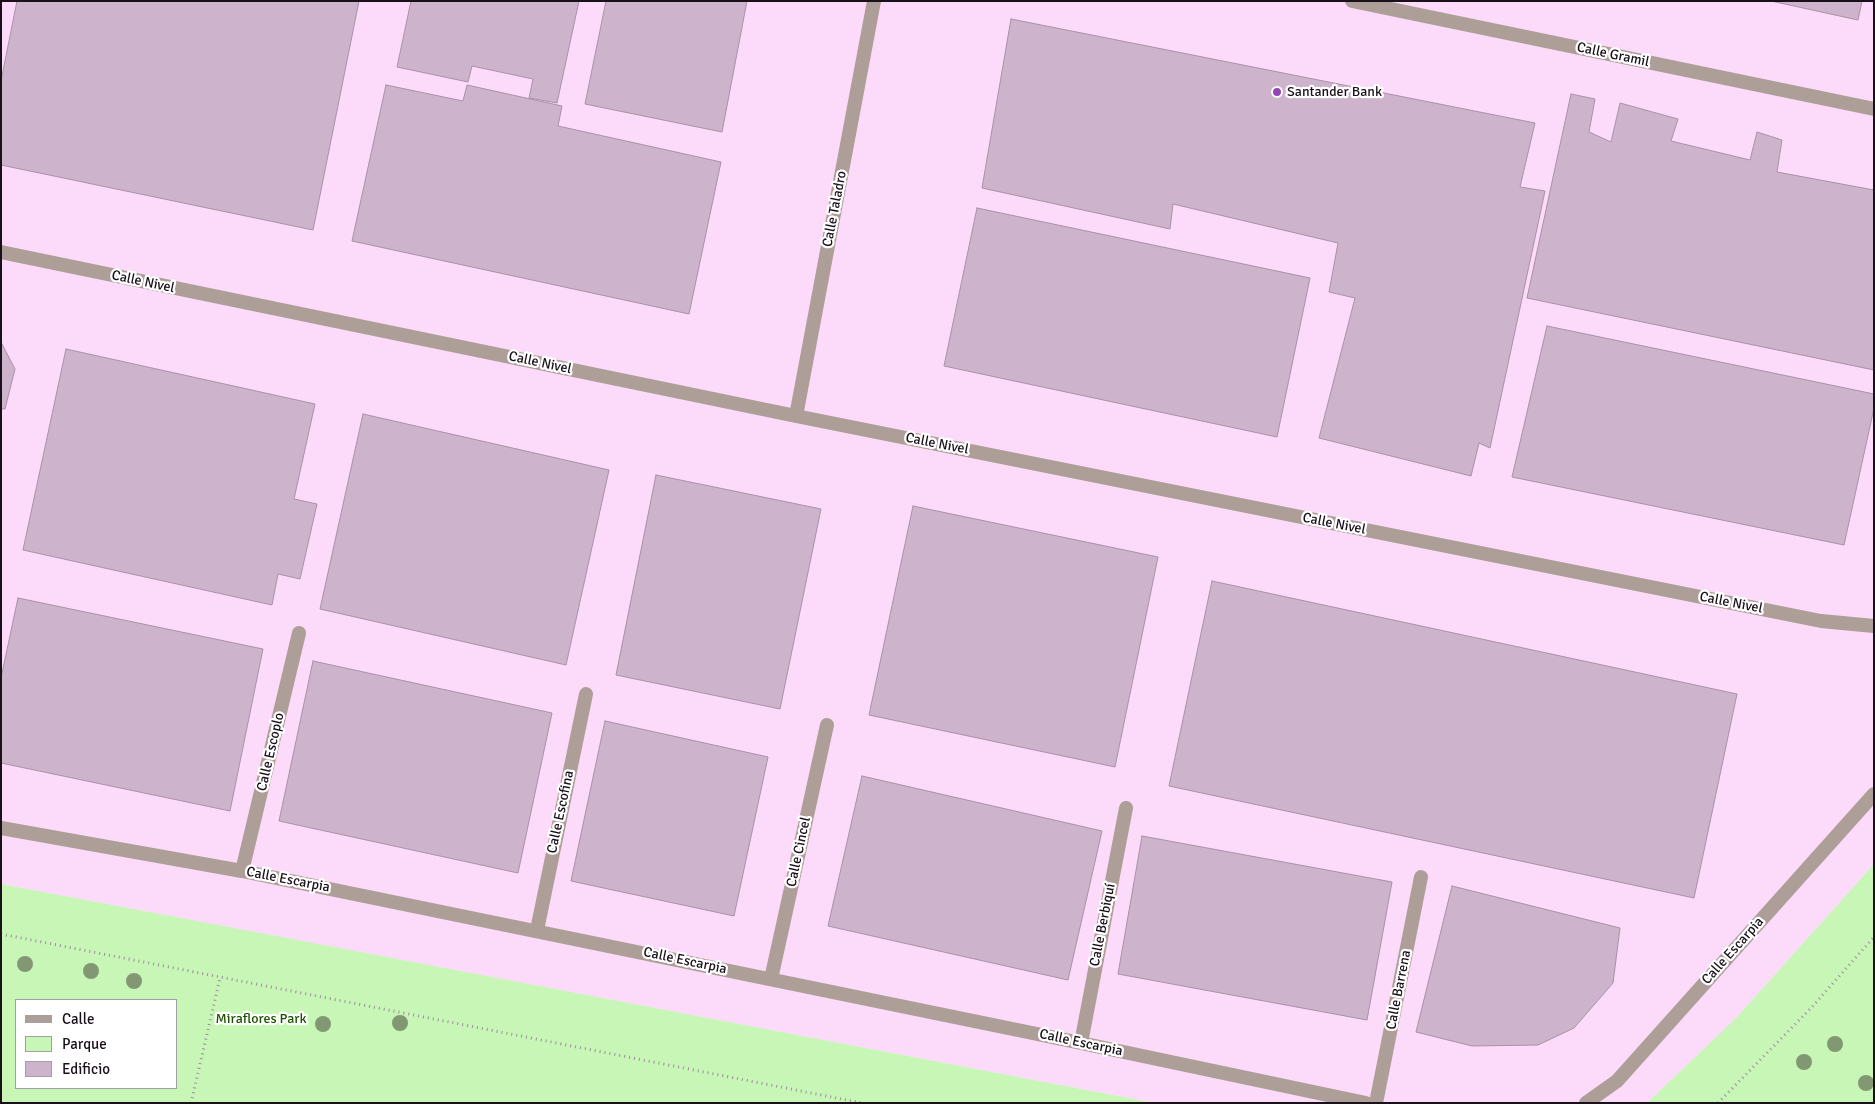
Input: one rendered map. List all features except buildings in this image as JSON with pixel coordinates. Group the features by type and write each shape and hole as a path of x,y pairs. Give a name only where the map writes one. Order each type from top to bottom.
{"street":[{"name":"Calle Taladro","path":"796,416 874,1"},
{"name":"Calle Gramil","path":"1352,1 1874,109"},
{"name":"Calle Nivel","path":"1,252 796,416 1811,619 1874,626"},
{"name":"Calle Escoplo","path":"242,871 299,633"},
{"name":"Calle Escofina","path":"536,930 586,694"},
{"name":"Calle Cincel","path":"771,979 826,725"},
{"name":"Calle Escarpia","path":"1586,1103 1616,1081 1874,794"},
{"name":"Calle Berbiquí","path":"1081,1042 1126,808"},
{"name":"Calle Escarpia","path":"1,828 242,871 536,930 1081,1042 1366,1103"},
{"name":"Calle Barrena","path":"1376,1103 1421,877"}],"path":[{"path":"1,934 862,1103"},
{"path":"1718,1103 1812,1007 1874,937"},
{"path":"191,1103 220,978"}],"shaded area":[{"path":"1,1 1874,1 1874,864 1736,1018 1647,1103 1155,1103 1,884"}],"green space":[{"path":"1874,864 1874,1103 1647,1103 1736,1018"},
{"name":"Miraflores Park","path":"1,884 1155,1103 1,1103"}],"place":[{"name":"Santander Bank","path":"1277,92"}]}
